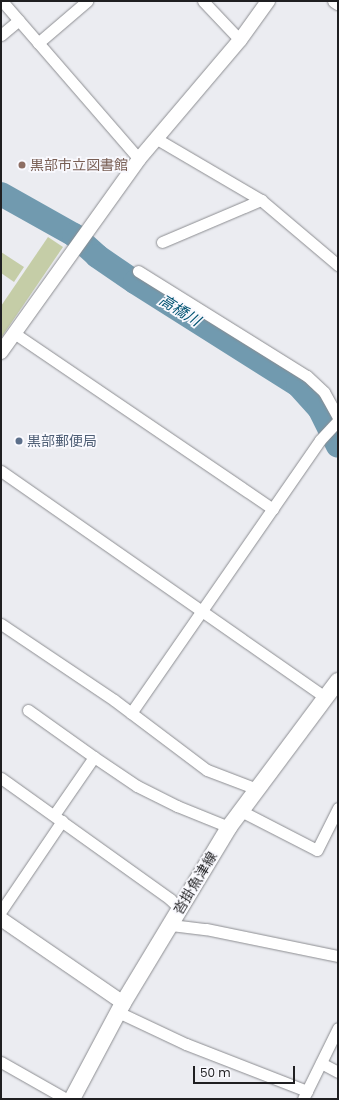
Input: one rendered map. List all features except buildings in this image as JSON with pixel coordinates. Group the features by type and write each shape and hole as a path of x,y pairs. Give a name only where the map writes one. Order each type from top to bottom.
{"main road":[{"name":"沓掛魚津線","path":"72,1099 120,1008 229,827 338,681"}],"street":[{"path":"2,1 139,159"},
{"path":"38,43 87,1"},
{"path":"203,1 240,40"},
{"path":"1,352 74,247 139,159 240,40 268,1"},
{"path":"1,36 19,20"},
{"path":"157,139 261,200 338,265"},
{"path":"162,242 261,200"},
{"path":"138,271 306,376 324,392 338,416"},
{"path":"14,333 273,509"},
{"path":"132,713 320,440 338,421"},
{"path":"1,471 325,697"},
{"path":"1,624 132,713 207,770 257,789"},
{"path":"28,710 137,786 229,827"},
{"path":"1,911 94,757"},
{"path":"1,778 170,899 179,908"},
{"path":"241,811 316,850 338,808"},
{"path":"1,919 120,1008 186,1044 305,1095 338,1028"},
{"path":"170,925 206,929 338,956"},
{"path":"1,1062 66,1099"},
{"path":"321,1063 338,1072"}],"green space":[{"path":"48,237 63,247 1,338 1,306"},
{"path":"1,252 24,267 14,282 1,273"}],"waterway":[{"name":"高橋川","path":"1,194 74,235 97,256 135,282 298,385 319,408 338,446"}],"place":[{"name":"黒部市立図書館","path":"22,165"},
{"name":"黒部郵便局","path":"19,441"}]}
